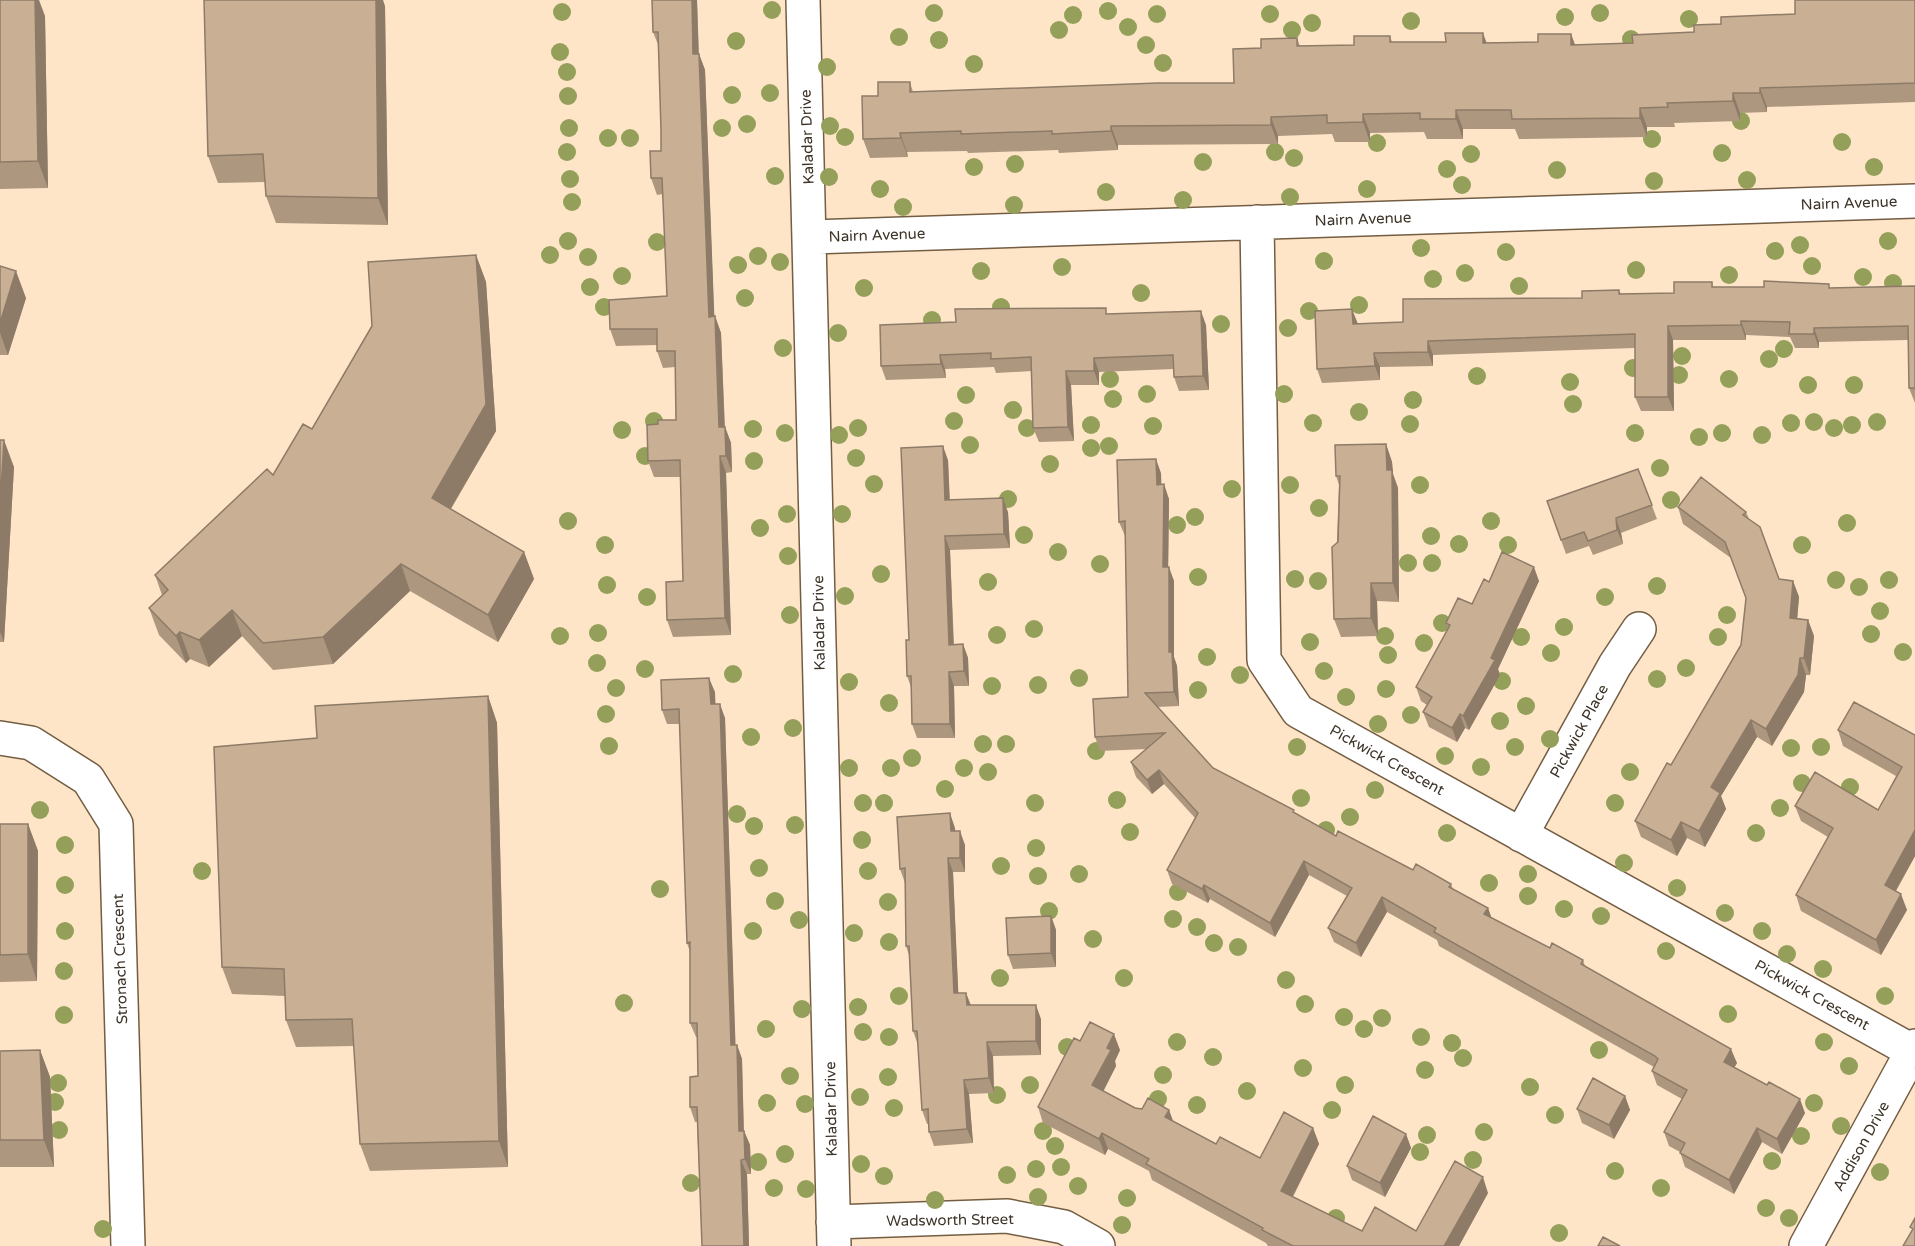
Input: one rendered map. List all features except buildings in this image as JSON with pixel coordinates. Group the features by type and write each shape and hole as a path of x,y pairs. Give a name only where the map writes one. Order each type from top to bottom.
{"street":[{"name":"Kaladar Drive","path":"803,0 811,237 833,1234"},
{"name":"Nairn Avenue","path":"811,237 1915,201"},
{"name":"Pickwick Crescent","path":"1257,222 1263,660 1298,711 1914,1048"},
{"name":"Pickwick Place","path":"1521,835 1616,665 1639,629"},
{"name":"Stronach Crescent","path":"0,738 32,743 88,779 116,824 128,1246"},
{"name":"Addison Drive","path":"1806,1246 1914,1048"},
{"name":"Wadsworth Street","path":"833,1234 1007,1216 1064,1227 1098,1246"}]}
